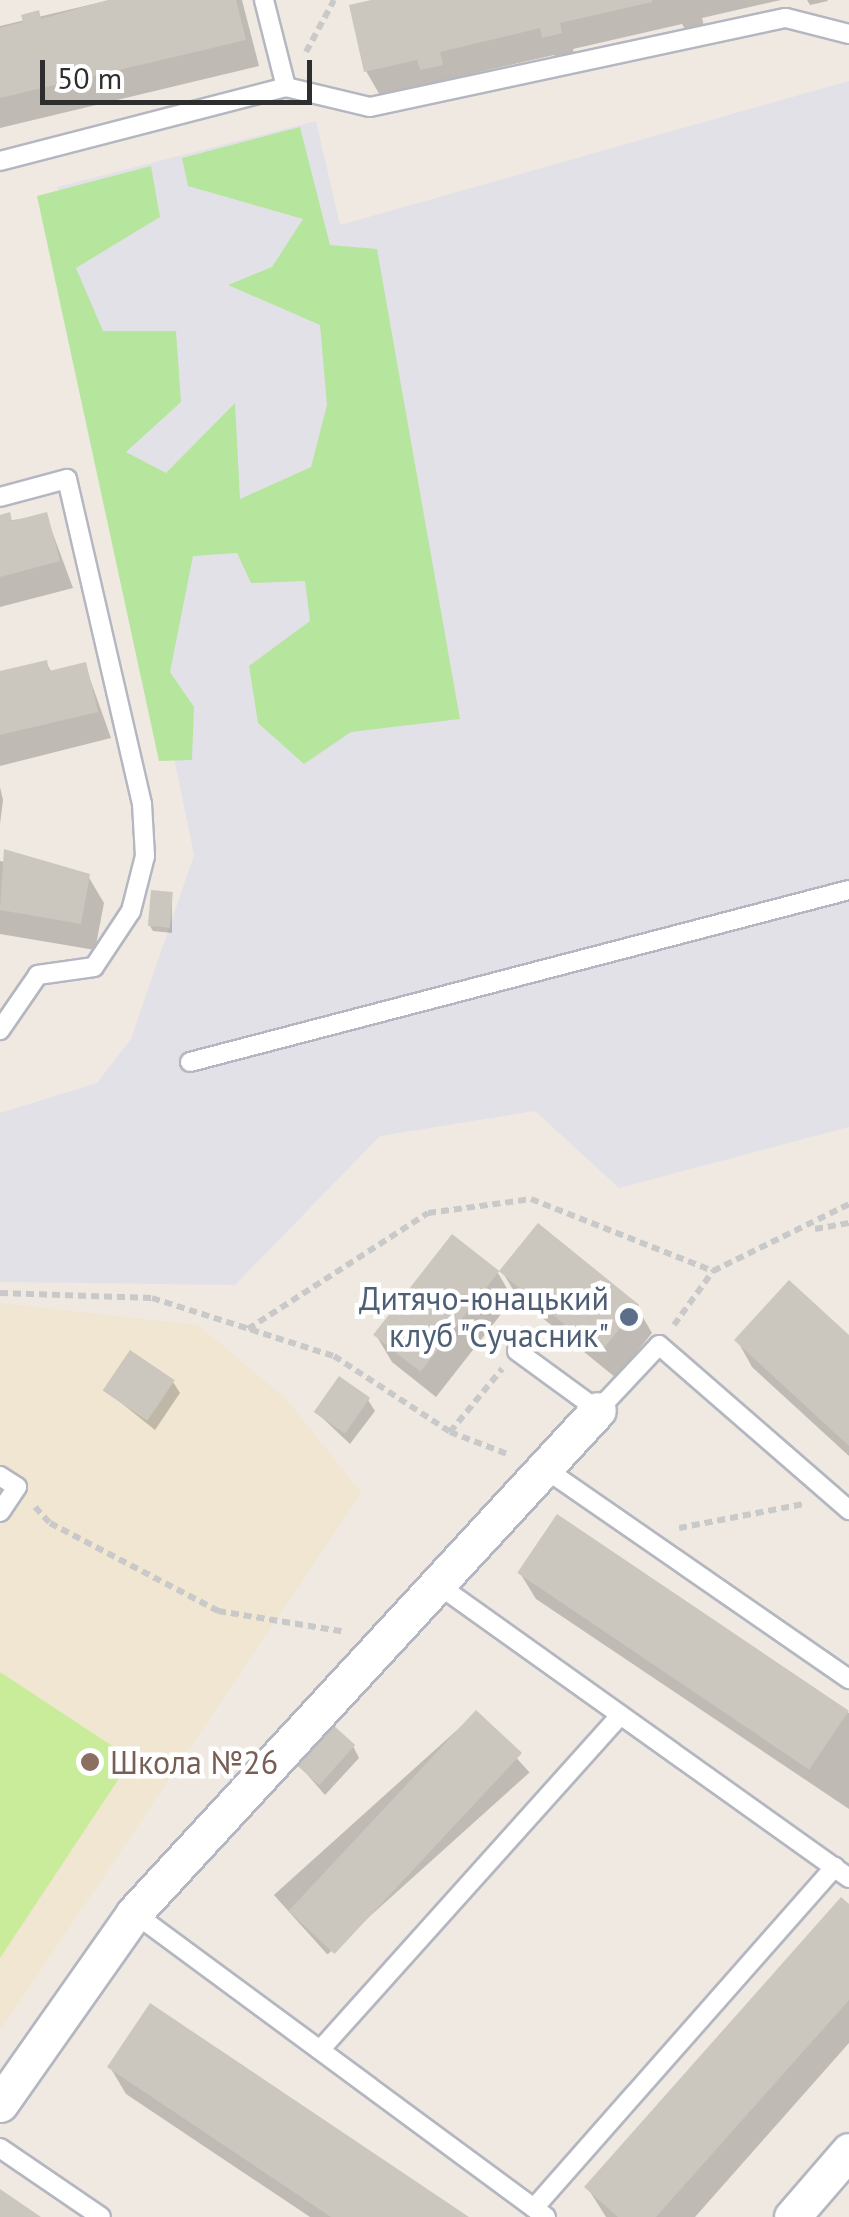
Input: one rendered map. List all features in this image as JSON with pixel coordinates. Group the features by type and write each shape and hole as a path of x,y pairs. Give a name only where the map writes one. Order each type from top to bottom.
{"street":[{"path":"0,2104 134,1913 598,1410"},
{"path":"792,2217 849,2151"}],"lane":[{"path":"264,0 286,87"},
{"path":"0,160 286,87 370,107 786,18 849,34"},
{"path":"0,497 67,479 142,804 145,856 131,910 94,966 38,975 0,1030"},
{"path":"190,1062 849,890"},
{"path":"517,1351 598,1410 659,1345 842,1504"},
{"path":"544,1468 849,1680"},
{"path":"0,1476 17,1487 0,1512"},
{"path":"134,1913 540,2212 842,1873 437,1584"},
{"path":"320,2050 621,1715"},
{"path":"0,2148 100,2217"}],"path":[{"path":"286,87 334,0"},
{"path":"248,1329 428,1213 531,1199 713,1271"},
{"path":"659,1345 713,1271 809,1230 849,1204"},
{"path":"809,1230 849,1222"},
{"path":"0,1293 152,1298 334,1356 450,1432 544,1468"},
{"path":"450,1432 517,1351"},
{"path":"17,1487 50,1524 218,1611 386,1639"},
{"path":"642,1536 842,1504"}],"shaded area":[{"path":"849,81 849,1127 619,1188 535,1111 380,1136 235,1285 0,1282 0,1113 97,1083 131,1039 194,855 57,187 316,121 340,225"},
{"name":"Школа №26","path":"0,1303 198,1325 285,1398 361,1493 0,2031"}],"green space":[{"path":"300,127 330,245 377,249 460,719 351,732 304,764 258,723 249,666 310,621 305,581 251,583 237,553 193,556 170,672 194,707 192,760 159,761 37,196 151,166 160,217 76,268 103,331 176,331 181,402 126,452 166,473 235,403 240,499 311,467 327,405 320,325 228,285 272,267 303,219 188,186 182,158"},
{"path":"0,1672 132,1759 0,1958"}],"building":[{"path":"108,0 236,0 246,40 0,98 0,28 23,22 21,15 39,10 41,19"},
{"path":"371,0 652,2 560,23 562,33 542,38 540,28 440,52 443,65 420,70 417,60 364,72 349,5"},
{"path":"10,512 12,521 47,512 60,561 0,577 0,515"},
{"path":"47,660 49,671 86,662 98,712 0,735 0,671"},
{"path":"4,849 90,874 81,924 0,910"},
{"path":"151,890 173,892 170,928 148,926"},
{"path":"538,1223 639,1305 600,1353 499,1271"},
{"path":"452,1234 499,1271 420,1372 373,1335"},
{"path":"789,1280 849,1335 849,1446 734,1340"},
{"path":"130,1350 175,1380 147,1421 103,1391"},
{"path":"339,1376 370,1398 345,1434 314,1412"},
{"path":"557,1514 849,1711 809,1770 517,1573"},
{"path":"476,1710 522,1753 335,1954 288,1911"},
{"path":"333,1725 355,1745 319,1785 297,1765"},
{"path":"841,1897 849,1904 849,2000 656,2217 618,2217 584,2187"},
{"path":"150,2003 469,2217 331,2217 107,2067"},
{"path":"0,2189 41,2217 0,2217"}],"place":[{"name":"Дитячо-юнацький клуб \"Сучасник\"","path":"629,1317"},
{"name":"Школа №26","path":"90,1762"}]}
